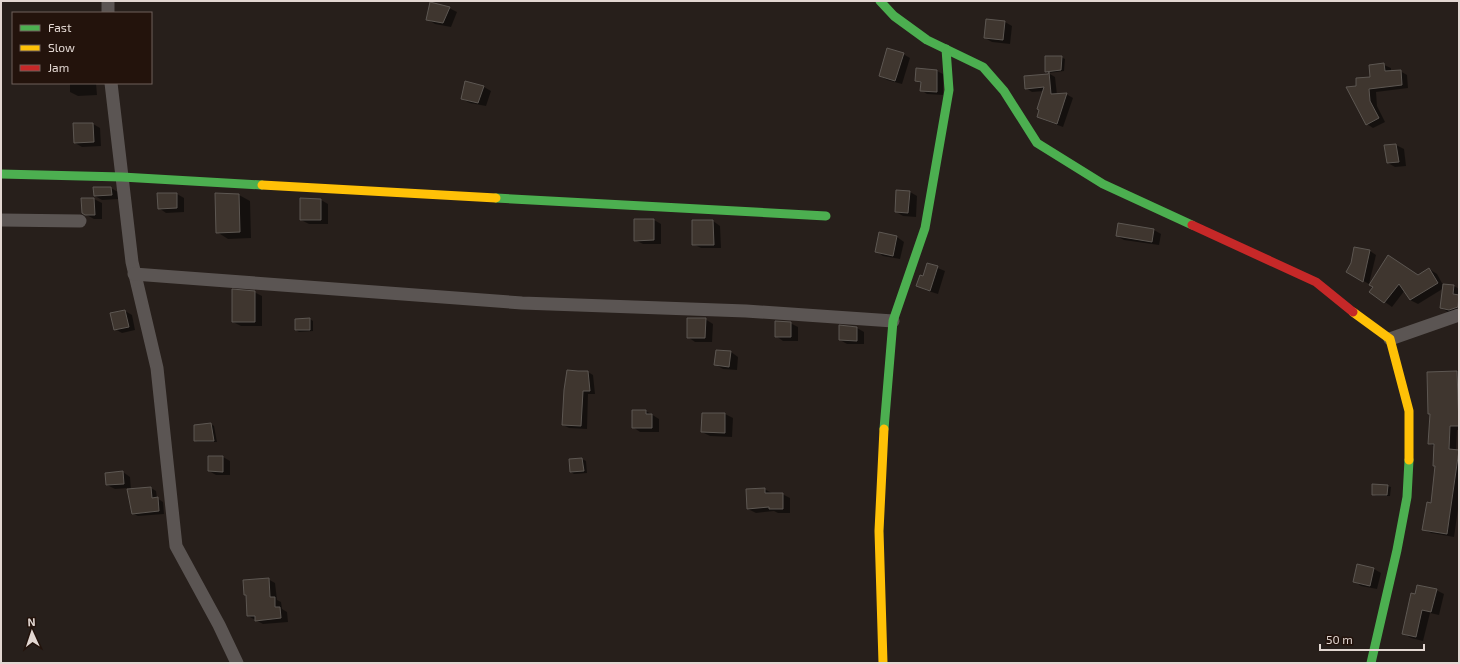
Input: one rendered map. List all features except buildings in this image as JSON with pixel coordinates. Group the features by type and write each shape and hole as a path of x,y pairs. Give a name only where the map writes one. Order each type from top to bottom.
{"street":[{"path":"108,1 108,12"},
{"path":"880,1 894,16 928,40 983,67 1004,91 1037,143 1103,184 1316,282 1365,322 1390,339 1409,411 1410,446 1407,497 1397,550 1371,663"},
{"path":"883,663 879,531 885,418 893,321 925,228 949,90 946,48"},
{"path":"111,84 132,262 157,368 176,546 219,625 237,663"},
{"path":"1,174 122,177 826,216"},
{"path":"1,220 80,221"},
{"path":"134,274 522,303 746,311 893,321"},
{"path":"1390,339 1459,315"}],"traffic: fast":[{"path":"880,1 894,16 927,40 983,67 1004,91 1037,143 1103,184 1192,225"},
{"path":"884,429 893,321 925,228 949,90 946,49"},
{"path":"1,174 122,177 262,185"},
{"path":"496,198 826,216"},
{"path":"1371,663 1397,550 1407,497 1409,460"}],"traffic: slow":[{"path":"262,185 496,198"},
{"path":"1353,312 1390,339 1409,411 1409,460"},
{"path":"883,663 879,531 884,429"}],"traffic: jam":[{"path":"1192,225 1316,282 1353,312"}]}
